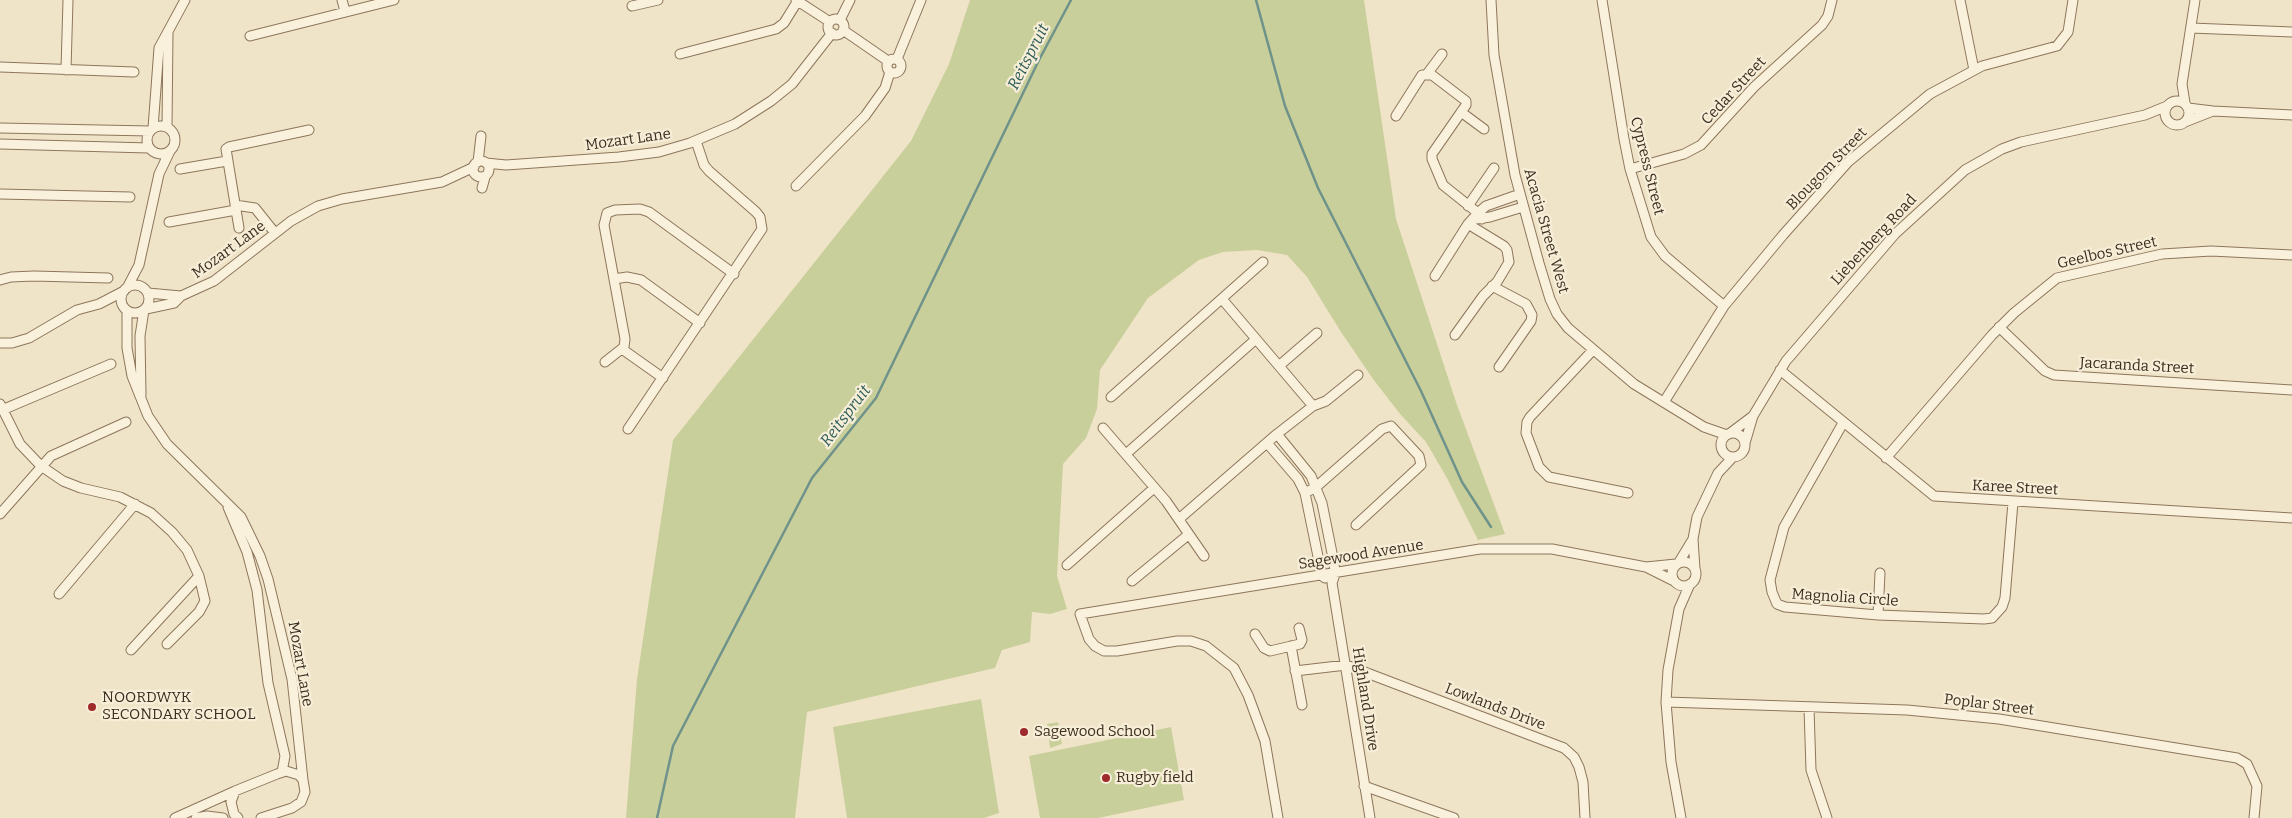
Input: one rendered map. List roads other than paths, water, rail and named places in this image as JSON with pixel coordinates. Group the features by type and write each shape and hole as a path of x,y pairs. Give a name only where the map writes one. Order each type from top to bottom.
{"street":[{"path":"66,70 68,0"},
{"path":"159,174 147,140 151,130 158,58 161,43 185,0"},
{"path":"342,0 345,11"},
{"path":"250,36 394,0"},
{"path":"632,6 658,0"},
{"path":"840,20 850,0"},
{"path":"796,186 865,116 885,88 890,72 887,67 893,60 921,0"},
{"name":"Acacia Street West","path":"1491,0 1494,55 1520,194 1553,306 1568,328 1634,384 1704,427 1728,434"},
{"name":"Cypress Street","path":"1602,0 1630,169 1654,244 1665,256 1724,306"},
{"name":"Cedar Street","path":"1630,169 1684,154 1701,145 1758,83 1822,25 1828,16 1832,0"},
{"path":"1960,0 1974,70"},
{"name":"Blougom Street","path":"1664,402 1724,306 1783,235 1856,156 1916,103 1974,70 1992,62 2048,50 2057,46 2068,32 2073,0"},
{"path":"2186,122 2189,116 2182,84 2195,0"},
{"path":"680,54 776,29 784,23 796,1 830,22"},
{"path":"834,19 840,20 844,25 840,34 832,33 828,28 830,22 834,19"},
{"path":"2191,28 2292,32"},
{"path":"125,309 121,299 139,265 159,174 175,138 174,134 167,127 168,30"},
{"path":"843,30 893,60 901,68 897,72 890,72"},
{"name":"Mozart Lane","path":"141,398 140,336 145,309 166,306 181,296 218,278 297,217 324,203 442,182 461,172 506,165 644,154 674,149 735,124 772,101 792,84 832,33"},
{"path":"1427,74 1442,54"},
{"path":"0,67 134,72"},
{"path":"1396,116 1418,78 1422,75 1432,75 1463,98 1466,105 1432,154 1432,159 1443,186 1468,206 1475,219 1507,250 1509,262 1455,335"},
{"path":"2182,84 2169,104 2165,113 2166,119 2174,124 2186,122 2214,111"},
{"path":"2169,104 2180,100 2187,105 2214,111 2292,115"},
{"name":"Liebenberg Road","path":"1745,442 1753,416 1780,370 1823,317 1895,234 1972,166 2002,149 2021,142 2144,115 2169,104"},
{"path":"1461,112 1484,129"},
{"name":"Liebenberg Road","path":"2144,115 2166,119"},
{"path":"0,128 151,130 167,127"},
{"path":"239,228 226,149 229,146 308,130"},
{"path":"481,140 482,188"},
{"path":"628,429 760,235 762,223 756,212 704,165 696,141"},
{"path":"0,144 151,150 161,154 170,151"},
{"path":"180,170 227,161"},
{"path":"1468,206 1494,168"},
{"path":"0,194 130,197"},
{"path":"1436,276 1486,206 1520,194"},
{"path":"1507,199 1510,211"},
{"path":"169,222 235,207 255,208 275,233"},
{"path":"1475,219 1523,208"},
{"path":"605,362 622,349 625,339 604,218 607,213 615,210 640,209 649,212 734,274"},
{"name":"Geelbos Street","path":"1886,458 1999,327 2057,278 2152,255 2176,252 2211,251 2292,255"},
{"path":"1111,397 1263,262"},
{"path":"99,304 125,309 135,314 145,309 149,302 139,265"},
{"path":"0,280 11,277 34,276 108,278"},
{"path":"614,279 634,277 640,280 700,323"},
{"path":"0,343 12,343 28,338 77,310 99,304 136,285 146,291 181,296"},
{"path":"1492,286 1526,304 1532,315 1531,321 1499,367"},
{"path":"1222,299 1313,406"},
{"name":"Mozart Lane","path":"125,309 128,354 132,376 152,422 167,444 241,517 251,535 268,579 292,679 305,792 301,802 292,808 261,818"},
{"name":"Jacaranda Street","path":"1999,327 2045,371 2054,375 2292,390"},
{"path":"1280,365 1317,333"},
{"path":"1126,454 1256,339"},
{"path":"622,349 663,378"},
{"path":"1593,350 1530,417 1526,426 1526,434 1539,467 1548,477 1628,493"},
{"path":"111,364 1,407 20,444 41,466 73,485 120,498 151,512 180,540 199,576 204,592 204,605 167,644"},
{"name":"Karee Street","path":"1780,370 1934,496 2292,518"},
{"path":"1179,519 1276,434 1313,406 1326,400 1358,375"},
{"name":"Liebenberg Road","path":"1728,434 1753,416"},
{"path":"0,514 41,466 55,454 126,422"},
{"name":"Magnolia Circle","path":"1843,423 1784,527 1770,580 1777,604 1784,607 1878,615 1984,619 1997,614 2005,598 2013,502"},
{"path":"1305,492 1316,487 1382,429 1387,426 1393,427 1419,456 1421,466 1356,525"},
{"name":"Acacia Street West","path":"1704,427 1721,448"},
{"path":"1103,428 1179,519 1188,535 1204,556"},
{"path":"1681,818 1671,762 1666,702 1668,670 1679,609 1690,584 1695,579 1693,539 1697,517 1718,473 1723,438 1728,434 1737,433 1745,442 1744,451 1734,457 1718,473"},
{"path":"1276,434 1304,466 1316,487 1324,510 1335,574"},
{"path":"1267,442 1298,479 1305,492 1322,576 1332,583"},
{"path":"1721,448 1726,456 1734,457"},
{"path":"1067,565 1154,488"},
{"path":"59,594 135,504"},
{"name":"Mozart Lane","path":"228,506 247,552 257,590 268,683 285,756 282,772"},
{"path":"1132,581 1188,535"},
{"path":"1679,609 1672,574 1693,539"},
{"name":"Sagewood Avenue","path":"1278,818 1264,741 1248,695 1234,668 1206,646 1190,641 1177,641 1117,651 1104,650 1095,646 1089,639 1080,614 1335,574 1463,551 1518,547 1552,549 1646,567 1675,582"},
{"path":"1678,563 1687,562 1695,569"},
{"name":"Sagewood Avenue","path":"1646,567 1678,563"},
{"path":"1878,615 1880,573"},
{"name":"Highland Drive","path":"1335,574 1332,583 1370,818"},
{"path":"131,650 199,576"},
{"path":"1675,582 1684,586 1690,584"},
{"path":"1255,634 1266,650 1301,643 1299,628"},
{"path":"1291,646 1302,705"},
{"path":"1295,671 1346,665"},
{"name":"Lowlands Drive","path":"1346,665 1564,748 1574,757 1579,766 1583,782 1585,818"},
{"name":"Poplar Street","path":"1666,702 1907,710 1998,719 2237,758 2247,764 2257,786 2254,818"},
{"path":"1809,708 1811,770 1826,818"},
{"path":"175,818 282,772 294,772 303,780"},
{"path":"1364,786 1454,818"},
{"path":"235,791 231,802 234,814 238,818"},
{"path":"196,818 207,816 222,818"}],"waterway":[{"name":"Reitspruit","path":"657,818 673,746 812,478 876,398 1039,60 1071,0"},
{"path":"1256,0 1285,106 1318,188 1421,391 1462,482 1491,527"}],"place":[{"name":"NOORDWYK SECONDARY SCHOOL","path":"92,707"},
{"name":"Sagewood School","path":"1024,732"},
{"name":"Rugby field","path":"1106,778"}]}
